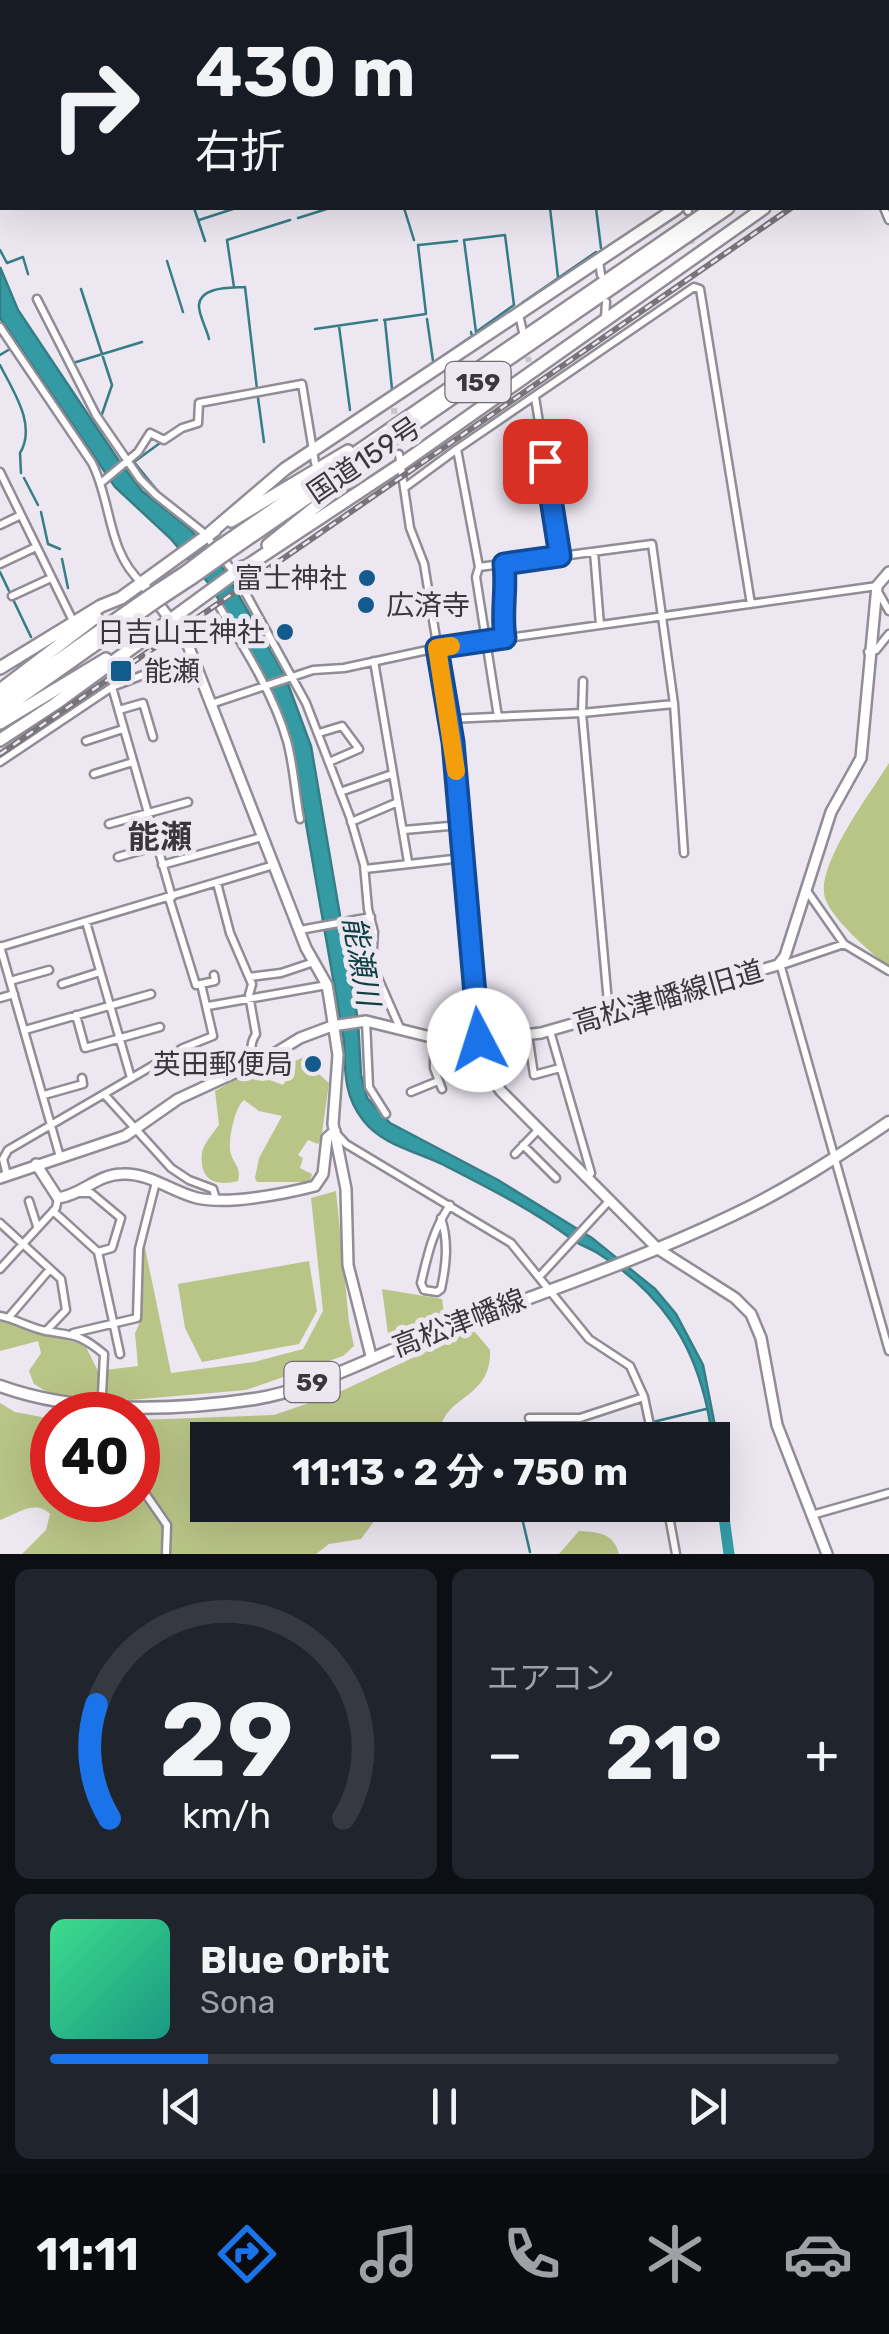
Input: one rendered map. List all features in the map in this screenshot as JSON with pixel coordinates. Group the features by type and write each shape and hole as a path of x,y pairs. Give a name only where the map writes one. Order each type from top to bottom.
{"highway":[{"name":"159","path":"207,535 257,490 313,458 599,260 682,210"},
{"name":"国道159号","path":"0,701 189,575 709,210"},
{"name":"国道159号","path":"223,550 412,428 725,210"},
{"name":"159","path":"0,740 529,366 761,210"},
{"name":"159","path":"0,690 207,535 346,453 441,390 450,390"},
{"name":"159","path":"235,574 412,428"},
{"name":"159","path":"0,668 121,598"},
{"name":"国道159号","path":"0,712 145,604"},
{"name":"159","path":"0,722 166,623"}],"main road":[{"name":"高松津幡線","path":"0,1386 30,1397 119,1410 256,1399 317,1380 371,1356 658,1249 738,1213 834,1159 889,1122"}],"street":[{"path":"599,260 601,275"},
{"path":"404,488 694,287 700,288 750,604"},
{"path":"37,299 96,415 127,463 156,495 207,535 235,574"},
{"path":"605,318 606,302"},
{"path":"520,315 523,332"},
{"path":"1,331 104,480 118,551 192,656 300,930 327,985 338,1055 333,1124 346,1189 348,1265 371,1356"},
{"path":"104,480 127,463 150,433 164,440 198,423 199,403 302,384 313,458"},
{"path":"535,397 560,556"},
{"path":"458,449 479,568 476,577 498,717"},
{"path":"400,460 410,528 424,564 449,719 479,1040 489,1075 658,1249 734,1298 751,1314 761,1338 777,1424 827,1554"},
{"path":"0,472 74,622"},
{"path":"0,525 21,515"},
{"path":"479,568 652,544 674,704 684,853"},
{"path":"0,564 36,547"},
{"path":"594,552 600,625"},
{"path":"504,564 508,590 502,618 505,638"},
{"path":"211,704 291,676 437,648 876,588 889,572"},
{"path":"12,596 51,578"},
{"path":"876,588 889,611"},
{"name":"高松津幡線旧道","path":"4,1176 139,1129 178,1099 300,1038 335,1025 364,1021 434,1038 479,1040 528,1034 779,966 808,890 831,812 861,758 876,588"},
{"path":"245,592 319,733 351,822 365,869 374,932 371,976 378,978 400,1028"},
{"path":"220,608 264,687 288,743 300,819"},
{"path":"868,652 876,650 889,634"},
{"path":"0,762 112,687 192,656"},
{"path":"374,661 408,862"},
{"path":"583,680 582,713 609,1014"},
{"path":"112,687 196,985 215,981 214,975"},
{"path":"119,710 143,704 153,737"},
{"path":"449,719 674,704"},
{"path":"319,733 342,726 360,749 329,762"},
{"path":"86,741 124,730"},
{"path":"94,774 133,762"},
{"path":"340,792 392,774"},
{"path":"109,824 188,802"},
{"path":"351,822 398,802"},
{"path":"404,830 460,825"},
{"path":"162,865 264,837"},
{"path":"201,842 204,852"},
{"path":"118,857 157,846"},
{"path":"365,869 463,858"},
{"path":"60,1157 0,946 275,865"},
{"path":"217,882 230,933 249,977 256,1034 251,1051 256,1063"},
{"path":"808,890 844,944 889,972"},
{"path":"300,930 371,917"},
{"path":"86,922 131,1078"},
{"path":"844,944 779,966 889,1350"},
{"path":"249,977 281,973 314,962"},
{"path":"10,980 48,970"},
{"path":"62,984 100,972"},
{"path":"4,1176 3,1159 8,1150 183,1048 213,1036 202,984"},
{"path":"208,1006 327,985"},
{"path":"0,998 14,994"},
{"path":"25,1030 151,994"},
{"path":"76,1015 85,1048 160,1026"},
{"path":"364,1021 366,1076 373,1097 386,1114"},
{"path":"550,1030 590,1173 588,1178"},
{"path":"528,1034 534,1075 560,1068"},
{"path":"411,1092 440,1085 433,1059 434,1038"},
{"path":"44,1095 83,1084 82,1078"},
{"path":"104,1094 171,1168 212,1189 216,1200"},
{"path":"515,1154 539,1129"},
{"path":"58,1198 110,1175 139,1175 200,1199 216,1200 315,1186 324,1174 327,1138 336,1132"},
{"path":"336,1132 346,1144 511,1243 588,1339 630,1366 650,1422"},
{"path":"523,1145 556,1178"},
{"path":"36,1164 58,1198"},
{"path":"50,1269 4,1317 46,1331 73,1333 130,1322 140,1312 139,1248 156,1182"},
{"path":"78,1192 91,1193 121,1218 112,1248 98,1252"},
{"path":"0,1269 53,1211 58,1198"},
{"path":"539,1278 610,1200"},
{"path":"29,1201 38,1228"},
{"path":"441,1218 446,1240 445,1263 441,1289 437,1292 424,1290 421,1283 432,1235 441,1218 450,1205"},
{"path":"53,1211 98,1252 120,1354"},
{"path":"0,1223 60,1279 66,1310 46,1331"},
{"path":"73,1333 104,1354 102,1392"},
{"path":"529,1418 580,1418 644,1397"},
{"path":"812,1515 889,1493"},
{"path":"160,1515 169,1538 166,1554"},
{"path":"670,1522 676,1554"}],"green space":[{"path":"889,763 889,968 853,936 829,907 824,884 836,849"},
{"path":"306,1056 312,1068 329,1083 321,1140 318,1144 308,1140 298,1155 303,1158 300,1168 312,1174 310,1182 257,1182 259,1158 282,1116 259,1111 244,1100 235,1115 230,1143 239,1171 238,1181 222,1183 210,1179 203,1169 202,1153 219,1125 215,1091 249,1072 283,1085 288,1078 288,1064"},
{"path":"336,1191 354,1346 343,1356 246,1390 160,1397 160,1392 47,1392 34,1384 29,1371 41,1353 38,1341 0,1351 0,1321 85,1345 98,1371 138,1366 135,1333 141,1320 144,1243 171,1373 254,1362 303,1349 323,1311 311,1198"},
{"path":"309,1261 317,1311 299,1344 202,1362 185,1328 178,1284"},
{"path":"382,1289 442,1299 445,1319 389,1341"},
{"path":"475,1332 490,1350 488,1367 483,1380 443,1422 190,1422 190,1522 374,1522 361,1539 329,1544 316,1554 22,1554 46,1530 48,1522 160,1522 160,1419 274,1415 335,1394"},
{"path":"0,1403 30,1415 30,1509 0,1520"},
{"path":"579,1531 609,1538 619,1554 559,1554"}],"water":[{"path":"0,267 18,310 119,461 142,491 191,530 224,570 285,676 311,746 358,1021 361,1075 367,1098 390,1123 498,1180 592,1238 655,1289 676,1314 703,1365 714,1422 710,1422 694,1363 684,1342 656,1302 629,1276 493,1190 389,1141 371,1129 357,1111 347,1083 344,1041 293,749 268,681 210,585 170,538 115,487 0,318"}],"waterway":[{"path":"195,210 205,241"},
{"path":"199,220 230,210"},
{"path":"298,218 324,210"},
{"path":"405,210 414,240"},
{"path":"550,210 558,277"},
{"path":"596,210 601,248"},
{"path":"234,287 227,240 290,220"},
{"path":"505,235 514,305 476,332 464,240 505,235"},
{"path":"419,245 457,241"},
{"path":"384,320 426,314 418,245"},
{"path":"0,250 7,263 23,257 28,274"},
{"path":"522,303 596,252"},
{"path":"167,261 183,312"},
{"path":"209,339 200,313 201,299 218,289 245,287 257,389"},
{"path":"81,289 112,385 101,417"},
{"path":"427,319 433,361"},
{"path":"315,329 377,320"},
{"path":"385,321 392,389"},
{"path":"339,326 350,410"},
{"path":"436,361 472,336 471,332"},
{"path":"73,363 142,342"},
{"path":"0,355 10,349"},
{"path":"0,365 25,420 21,473"},
{"path":"258,398 264,442"},
{"path":"160,443 134,462 160,494"},
{"path":"24,478 38,505"},
{"path":"41,512 48,544 60,549"},
{"path":"62,559 68,588"},
{"path":"0,572 31,637"},
{"path":"653,1422 706,1409"},
{"path":"523,1522 530,1552"},
{"name":"能瀬川","path":"725,1522 729,1554"}],"tunnel":[{"path":"688,211 692,246"},
{"path":"526,348 529,362"},
{"path":"394,408 395,423"}],"railway":[{"path":"0,754 788,210"}],"slow traffic":[{"path":"451,646 437,648 456,771"}],"place":[{"name":"富士神社","path":"367,578"},
{"name":"広済寺","path":"366,605"},
{"name":"日吉山王神社","path":"285,632"},
{"name":"能瀬","path":"121,671"},
{"name":"英田郵便局","path":"313,1064"}],"district":[{"name":"能瀬","path":"160,837"}],"route":[{"path":"479,1040 453,742 437,648 505,638 502,614 508,590 504,564 560,556 545,461"}]}
